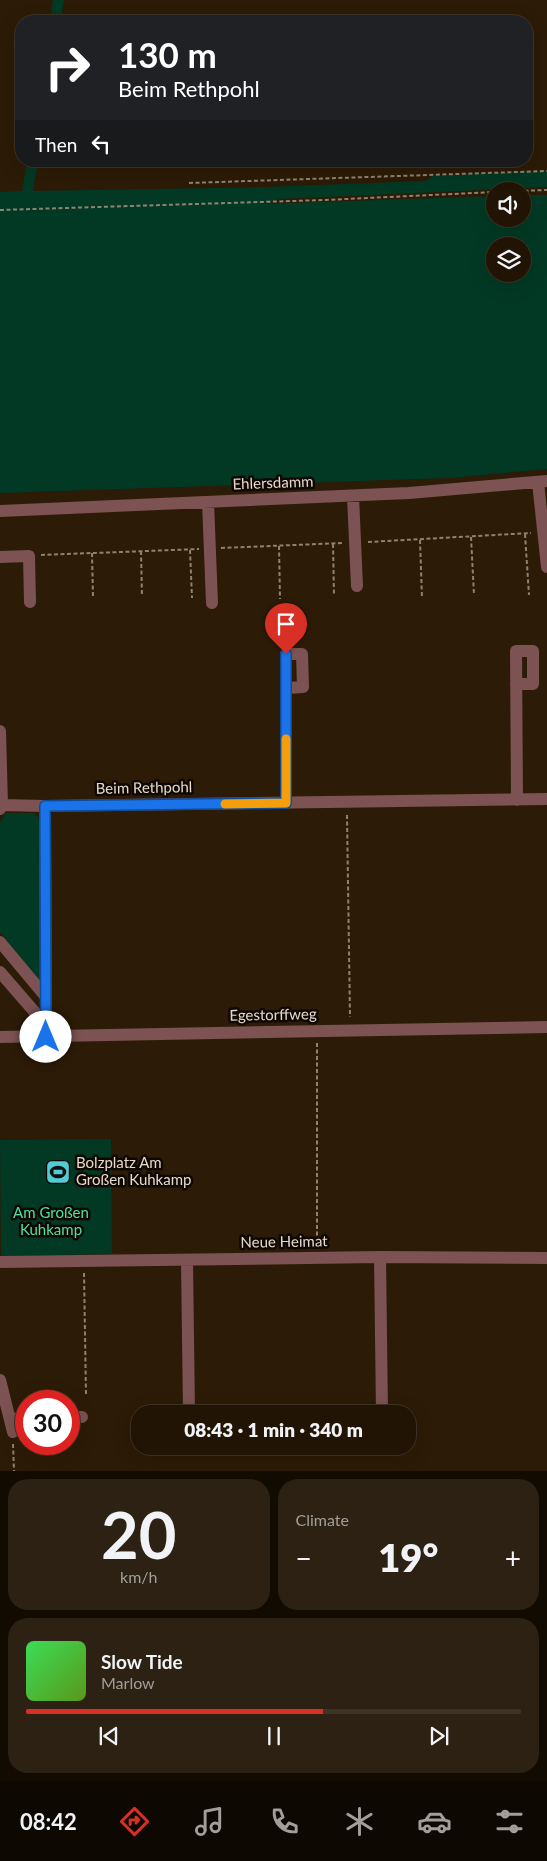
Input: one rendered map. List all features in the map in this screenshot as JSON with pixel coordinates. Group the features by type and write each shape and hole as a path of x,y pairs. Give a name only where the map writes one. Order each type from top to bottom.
{"street":[{"name":"Ehlersdamm","path":"0,511 353,496 542,482"},
{"path":"542,482 547,567"},
{"path":"353,496 357,586"},
{"path":"208,502 212,603"},
{"path":"0,557 29,556 30,602"},
{"path":"516,684 517,800"},
{"path":"286,803 287,688"},
{"path":"0,732 1,806"},
{"name":"Beim Rethpohl","path":"1,806 547,799"},
{"path":"45,806 46,1037"},
{"path":"0,942 46,997"},
{"path":"0,972 45,1024"},
{"name":"Egestorffweg","path":"0,1037 547,1027"},
{"path":"380,1257 382,1405"},
{"name":"Neue Heimat","path":"0,1262 380,1257 547,1258"},
{"path":"188,1260 188,1405"},
{"path":"0,1380 13,1432"},
{"path":"10,1419 15,1419"}],"path":[{"path":"189,183 547,171"},
{"path":"531,191 547,190"},
{"path":"0,210 325,200 486,192"},
{"path":"29,556 333,544 544,533"},
{"path":"524,534 529,595"},
{"path":"471,537 474,595"},
{"path":"420,540 422,598"},
{"path":"333,544 334,596"},
{"path":"279,546 280,599"},
{"path":"190,550 192,598"},
{"path":"141,551 142,596"},
{"path":"92,553 93,597"},
{"path":"344,802 346,810 350,1030"},
{"path":"317,1030 317,1258"},
{"path":"84,1261 86,1395"},
{"path":"13,1432 14,1471"}],"green space":[{"path":"53,0 64,0 62,15 51,15"},
{"path":"26,167 37,167 33,191 265,187 425,181 433,176 547,171 547,187 531,188 531,182 486,182 486,190 280,199 262,204 486,196 486,227 531,227 531,195 547,195 547,469 449,478 0,493 0,192 22,191"},
{"path":"5,813 35,813 39,820 40,981 0,932 0,823"},
{"name":"Am Großen Kuhkamp","path":"111,1139 112,1254 1,1256 0,1140"}],"slow traffic":[{"path":"225,804 286,803 286,739"}],"place":[{"name":"Bolzplatz Am Großen Kuhkamp","path":"58,1172"}],"route":[{"path":"46,1037 45,806 286,803 286,654"}]}
